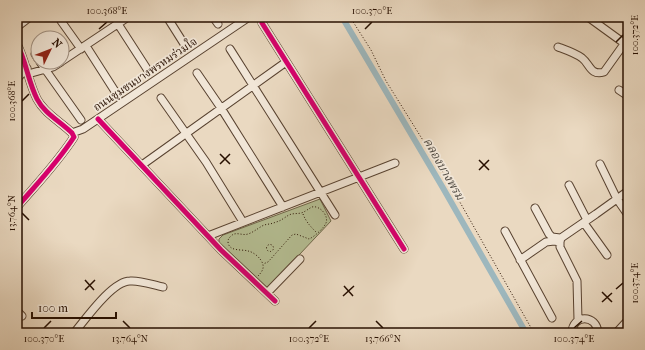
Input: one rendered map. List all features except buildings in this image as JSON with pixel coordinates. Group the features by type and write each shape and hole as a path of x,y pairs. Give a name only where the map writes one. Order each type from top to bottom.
{"street":[{"path":"17,27 30,17"},
{"path":"70,56 128,17"},
{"path":"167,17 186,47"},
{"path":"213,17 218,24"},
{"name":"ถนนชุมชนบางพรหมร่วมใจ","path":"72,133 83,129 249,17"},
{"path":"558,47 582,58 594,72 604,72 626,45 588,17"},
{"path":"61,21 83,47 118,96"},
{"path":"262,23 404,249"},
{"path":"118,24 149,72"},
{"path":"17,44 21,51 37,99 43,108 72,133 74,137 44,176 17,207"},
{"path":"230,49 334,215"},
{"path":"142,165 286,62"},
{"path":"17,79 28,71 36,70"},
{"path":"46,70 81,120"},
{"path":"197,73 221,108 283,207"},
{"path":"619,90 628,96"},
{"path":"161,98 206,162 243,222"},
{"path":"98,119 221,250 275,301"},
{"path":"208,236 395,163"},
{"path":"600,164 617,199 628,215"},
{"path":"569,185 586,221 607,255"},
{"path":"520,260 546,242 560,240 628,191"},
{"path":"535,208 549,234 560,240"},
{"path":"505,231 552,318"},
{"path":"560,240 560,247 577,281 578,320"},
{"path":"267,293 300,259"},
{"path":"74,333 103,298 121,283 129,281 163,287"},
{"path":"572,333 574,324 578,320 585,318 593,321 598,328 598,333"},
{"path":"616,333 628,320"}],"path":[{"path":"350,17 371,50 386,82 444,174 534,333"},
{"path":"254,281 263,269 263,264 257,255 250,251 235,250 230,247 228,244 231,236 235,233 246,235 262,226 276,222 290,214 303,213 311,208 319,208 324,213 327,218 326,223 317,233 308,239 296,234 292,235 268,262 263,264"},
{"path":"303,213 304,218 317,233"},
{"path":"272,250 275,253"}],"green space":[{"path":"320,199 331,221 268,288 219,242 219,239 223,235"}],"waterway":[{"name":"คลองบางพรม","path":"342,17 443,188 526,333"}],"cycle path":[{"path":"262,23 404,249"},
{"path":"17,44 23,57 31,85 40,104 48,113 72,133 74,137 54,164 17,207"},
{"path":"98,119 221,250 275,301"}]}
